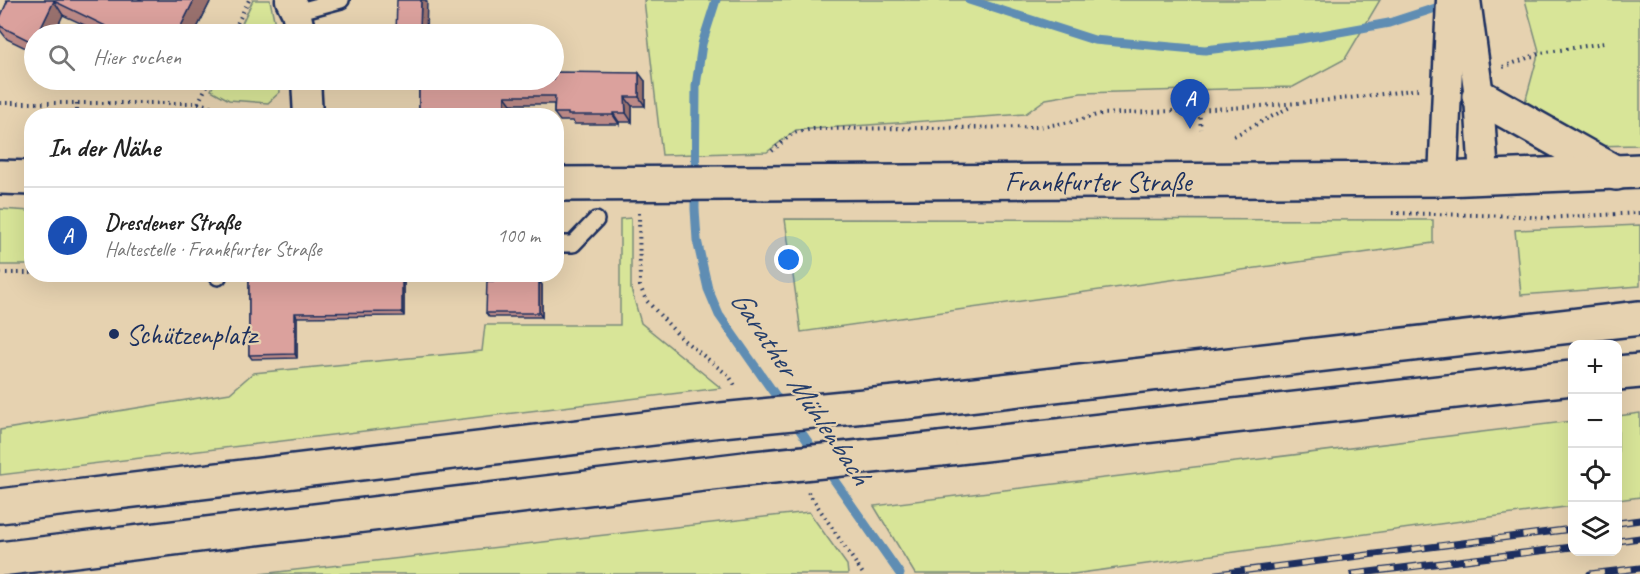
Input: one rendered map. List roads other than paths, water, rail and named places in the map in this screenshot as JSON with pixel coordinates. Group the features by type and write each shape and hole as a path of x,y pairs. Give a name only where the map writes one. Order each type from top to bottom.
{"main road":[{"path":"1478,81 1628,172"},
{"name":"Frankfurter Straße","path":"564,184 1484,178 1628,172"},
{"path":"0,177 24,178"},
{"path":"0,506 721,420 906,402 1640,318"},
{"path":"1622,373 1640,371"},
{"path":"0,559 745,469 1568,378"}],"street":[{"path":"1443,178 1451,0"},
{"path":"1466,0 1478,81 1484,178"},
{"path":"307,90 308,108"}],"lane":[{"path":"296,16 341,0"},
{"path":"564,244 573,244 596,220"}],"waterway":[{"name":"Garather Mühlenbach","path":"716,0 702,44 696,86 697,240 708,289 719,315 783,406"},
{"path":"969,0 1094,40 1205,50 1300,39 1389,23 1448,4"},
{"name":"Garather Mühlenbach","path":"793,420 817,455"},
{"name":"Garather Mühlenbach","path":"825,467 900,574"}],"railway":[{"path":"1622,522 1640,520"},
{"path":"1217,574 1568,530"},
{"path":"1622,540 1640,538"},
{"path":"1353,574 1568,547"},
{"path":"1590,574 1640,568"}],"place":[{"name":"Dresdener Straße","path":"1190,129"},
{"name":"Schützenplatz","path":"114,334"}]}
